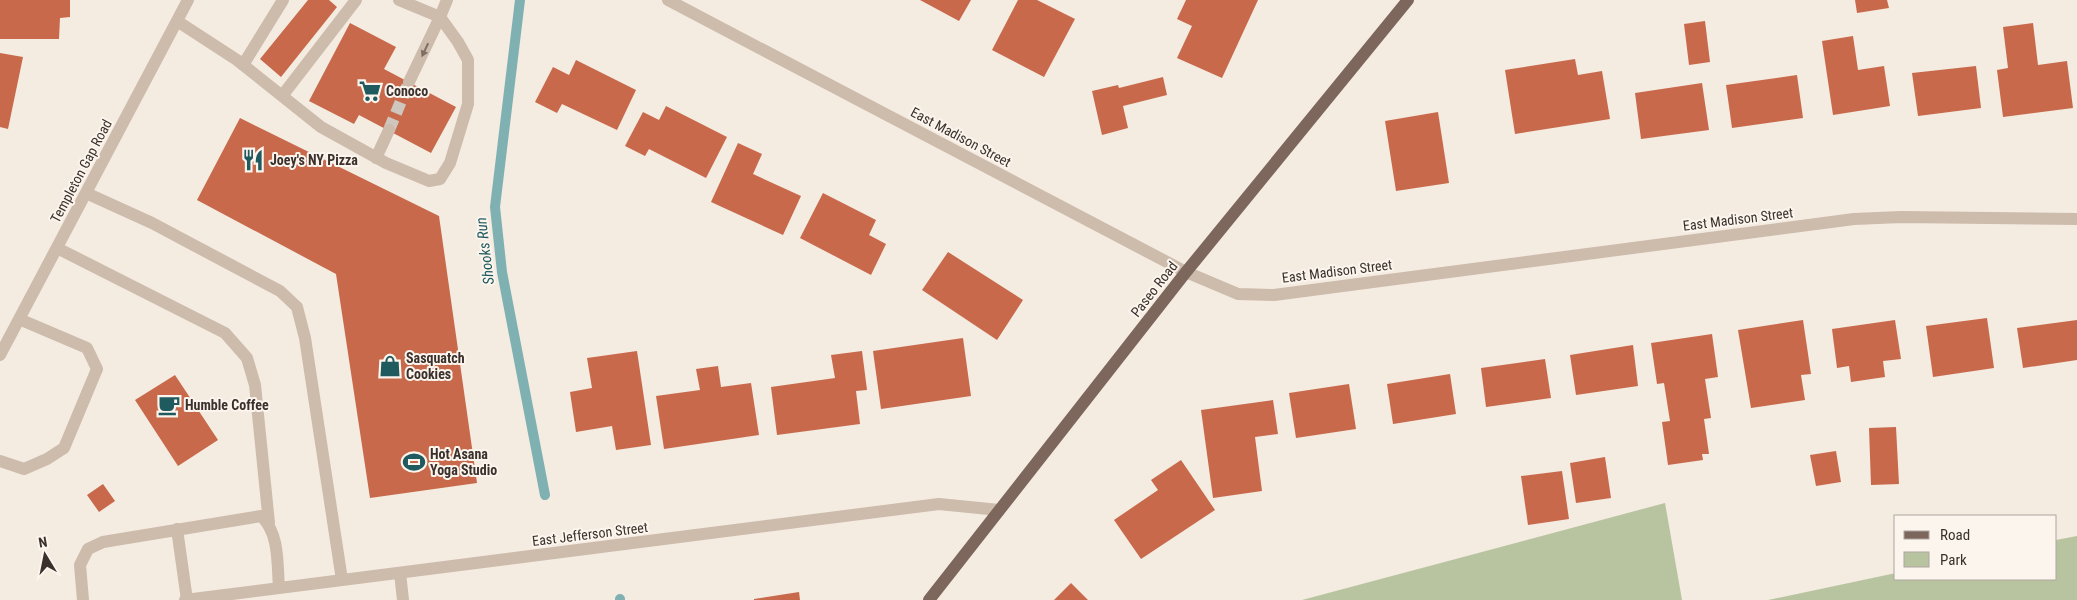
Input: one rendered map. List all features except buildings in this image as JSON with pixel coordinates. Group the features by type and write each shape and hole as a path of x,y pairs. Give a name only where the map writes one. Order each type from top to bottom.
{"main road":[{"name":"Paseo Road","path":"929,600 1186,272 1408,0"}],"street":[{"name":"Templeton Gap Road","path":"0,355 188,0"},
{"path":"243,65 283,0"},
{"path":"282,96 356,0"},
{"path":"176,21 243,65 321,127 376,158 429,181 440,179 450,164 468,104 468,60 440,17 400,0"},
{"path":"409,82 447,0"},
{"name":"East Madison Street","path":"668,0 1186,272 1238,294 1274,295 1854,219 1901,217 2077,219"},
{"path":"376,158 388,130"},
{"path":"86,193 152,223 272,286 297,307 305,338 342,580"},
{"path":"57,248 225,333 247,358 255,385 269,524 275,540 279,588"},
{"path":"0,461 24,469 47,459 64,448 97,368 87,348 19,319"},
{"name":"East Jefferson Street","path":"186,600 939,504 999,510"},
{"path":"83,600 80,565 88,549 103,542 261,516 269,524"},
{"path":"177,529 186,600"},
{"path":"400,573 403,600"}],"green space":[{"path":"1665,503 1682,600 1302,600"},
{"path":"2077,536 2077,600 1768,600 1894,573 1894,580 2057,580 2057,540"}],"waterway":[{"name":"Shooks Run","path":"520,0 495,207 502,272 545,495"}],"tunnel":[{"path":"389,130 409,82"}],"place":[{"name":"Conoco","path":"370,91"},
{"name":"Joey's NY Pizza","path":"253,160"},
{"name":"Sasquatch Cookies","path":"390,366"},
{"name":"Humble Coffee","path":"169,405"},
{"name":"Hot Asana Yoga Studio","path":"414,462"}]}
